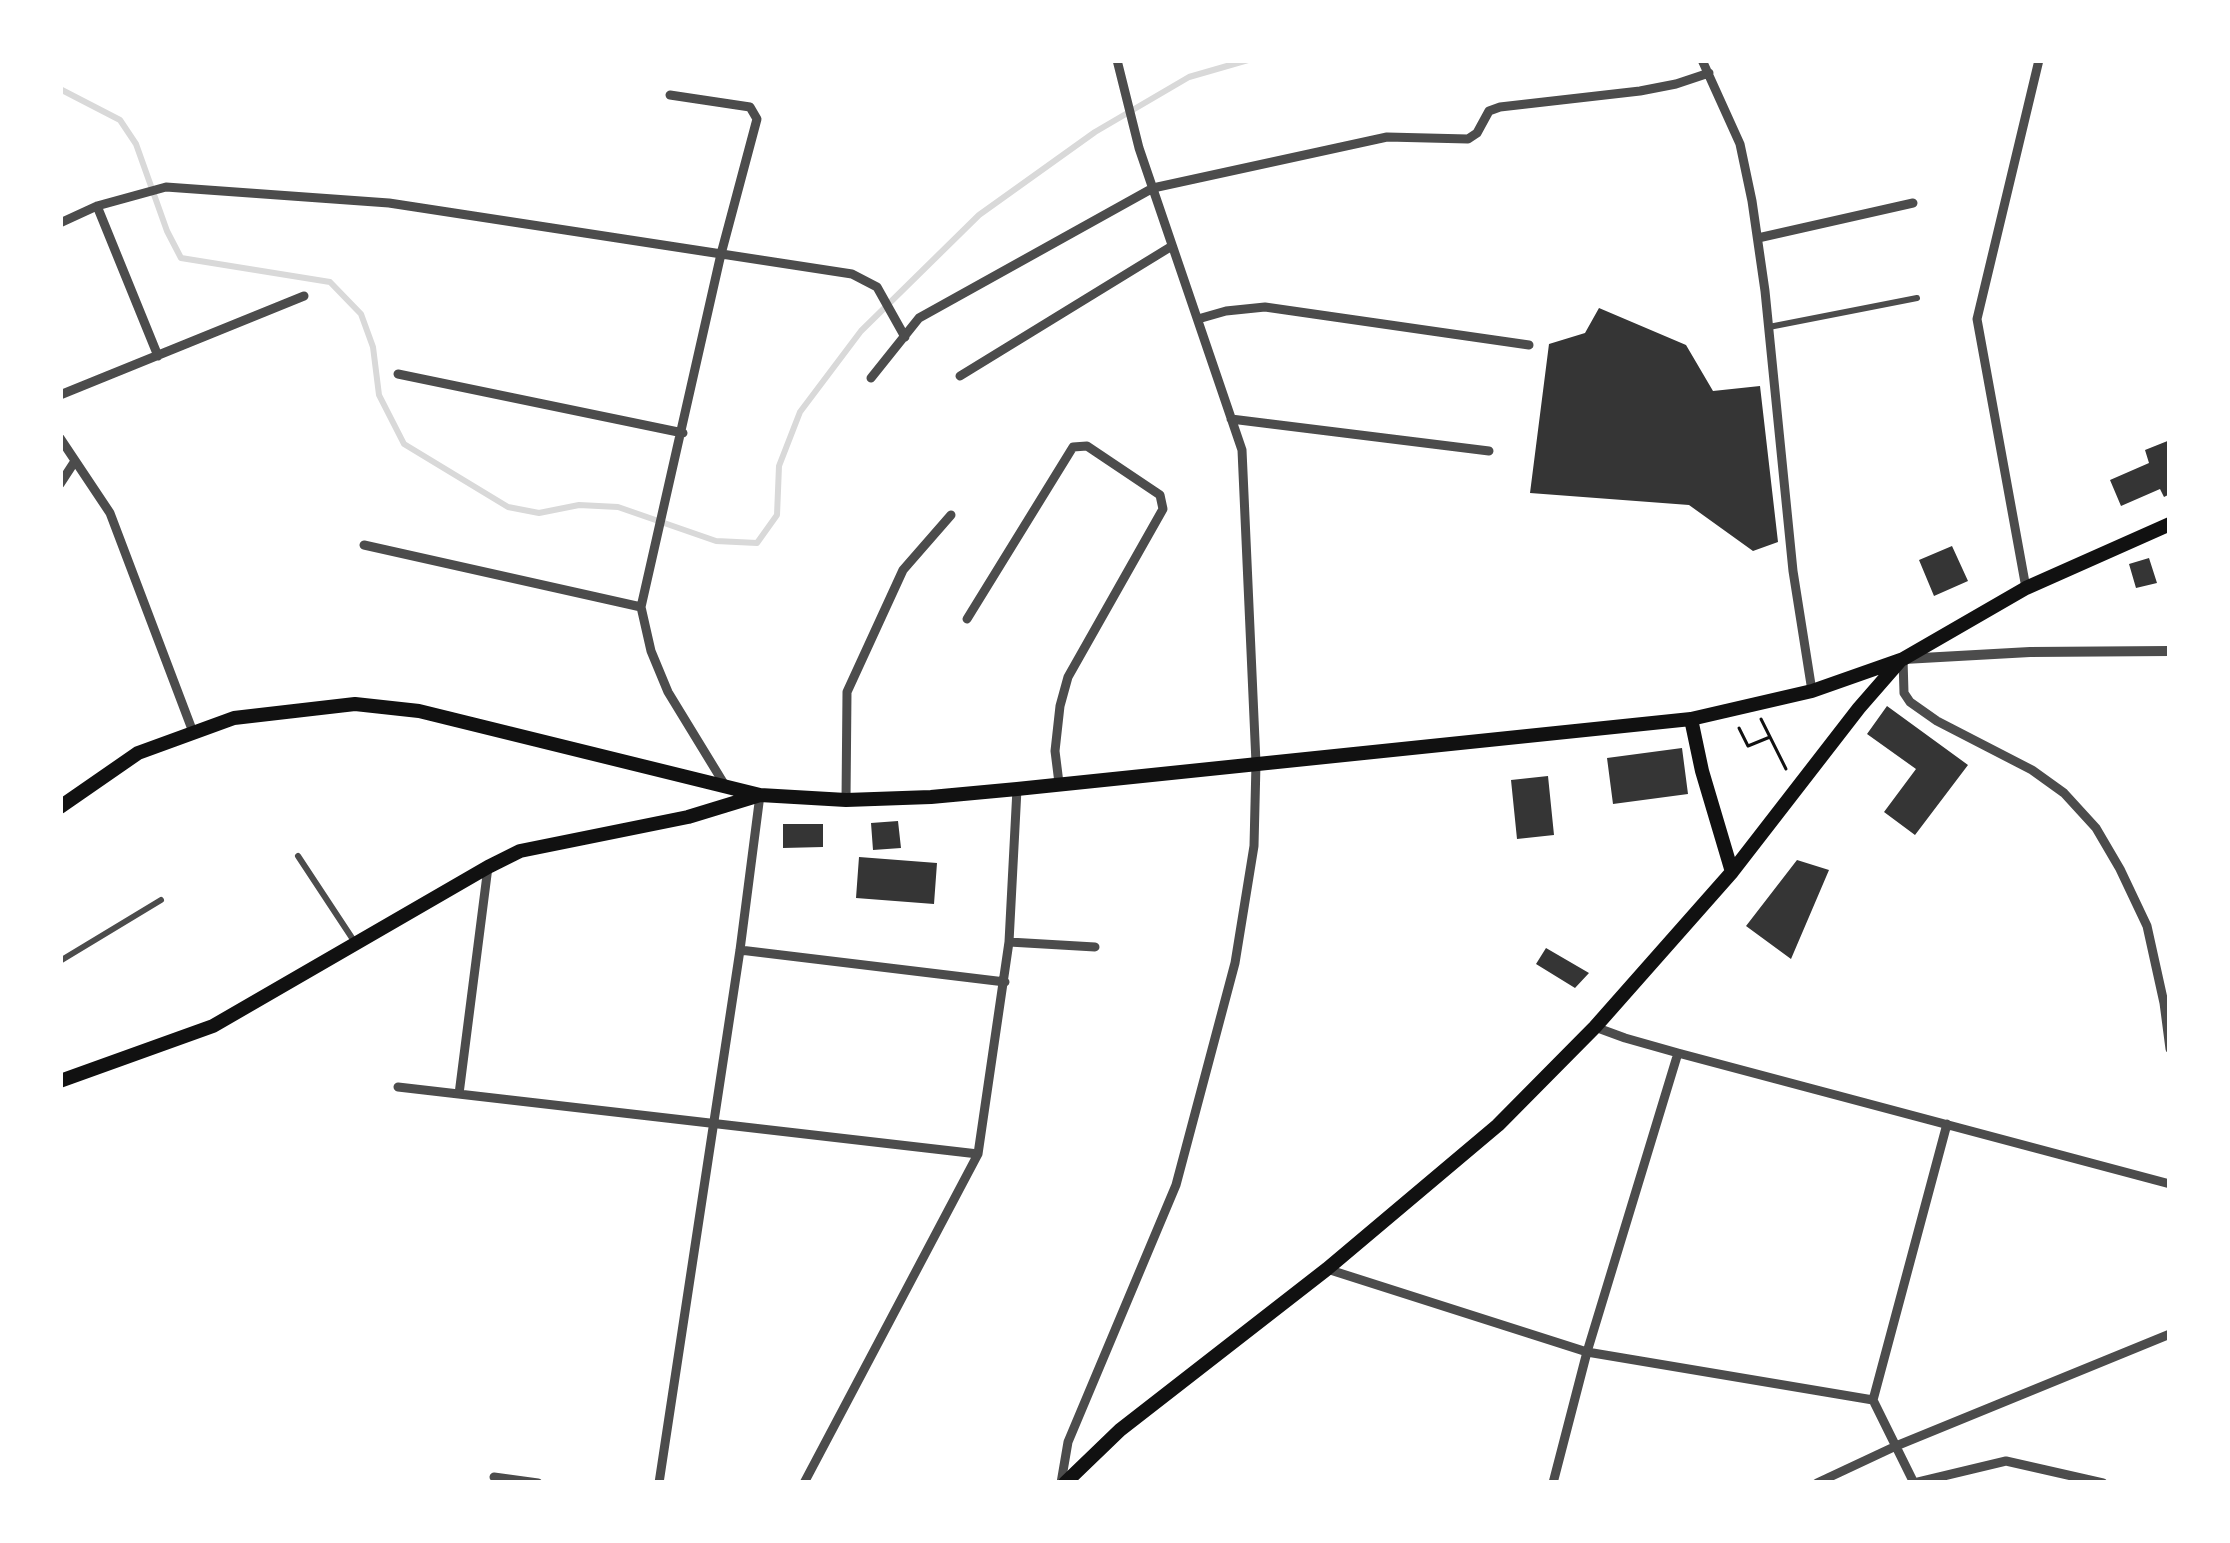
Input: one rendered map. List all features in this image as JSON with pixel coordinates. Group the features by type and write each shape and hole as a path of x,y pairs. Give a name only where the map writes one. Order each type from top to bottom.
{"main road":[{"path":"60,807 138,753 193,732 234,718 355,704 419,711 760,795 846,800 1017,789 1691,719 1812,691 1903,659 2026,588 2170,524"},
{"path":"1063,1483 1120,1430 1328,1269 1498,1125 1595,1027 1732,872 1859,708 1903,659"},
{"path":"1691,719 1732,872"},
{"path":"60,1081 213,1026 520,851 688,817 760,795"}],"street":[{"path":"1063,1483 1068,1442 1176,1185 1235,962 1254,846 1256,764 1242,449 1139,148 1118,60"},
{"path":"1702,60 1740,144 1758,238 1793,571 1812,691"},
{"path":"2026,588 1977,319 2039,60"},
{"path":"871,378 920,319 1153,188 1387,137 1468,139 1477,133 1489,111 1500,107 1640,91 1709,73"},
{"path":"670,95 750,107 757,119 721,254 641,607 651,651 668,692 726,787"},
{"path":"60,223 98,206 166,187 366,201 852,274 878,287 904,337"},
{"path":"1758,238 1913,203"},
{"path":"98,206 158,356"},
{"path":"960,376 1172,246"},
{"path":"60,395 304,296"},
{"path":"1768,327 1917,298"},
{"path":"1198,320 1265,307 1528,345"},
{"path":"398,374 683,433"},
{"path":"1231,419 1489,451"},
{"path":"60,438 110,513 193,732"},
{"path":"968,619 1073,447 1088,446 1160,495 1163,509 1068,677 1055,751 1059,783"},
{"path":"60,484 75,461"},
{"path":"846,800 847,692 903,570 950,514"},
{"path":"364,545 641,607"},
{"path":"2170,651 1903,659 1904,693 1910,702 2032,770 2063,793 2096,828 2147,926 2170,1049"},
{"path":"804,1483 978,1154 1005,982 1017,789"},
{"path":"659,1483 760,795"},
{"path":"298,856 356,944"},
{"path":"459,1094 488,867"},
{"path":"60,961 161,900"},
{"path":"1009,942 1095,947"},
{"path":"740,950 1005,982"},
{"path":"1595,1027 2170,1184"},
{"path":"1553,1483 1587,1352 1678,1053"},
{"path":"398,1088 978,1154"},
{"path":"1948,1124 1874,1400 1914,1483 2006,1461 2103,1483"},
{"path":"1328,1269 1587,1352 1874,1400"},
{"path":"1817,1483 2170,1334"},
{"path":"494,1477 538,1483"}],"path":[{"path":"1756,706 1787,771"},
{"path":"1731,710 1748,746 1770,737"}],"building":[{"path":"1599,308 1686,345 1713,391 1760,386 1778,542 1753,551 1689,505 1530,493 1549,344 1585,333"},
{"path":"2170,440 2170,494 2164,497 2160,489 2121,506 2110,480 2149,463 2145,450"},
{"path":"1952,546 1968,581 1934,596 1919,560"},
{"path":"2149,558 2157,583 2136,588 2129,564"},
{"path":"1887,706 1968,765 1915,835 1884,812 1916,769 1867,734"},
{"path":"1682,748 1688,794 1613,804 1607,758"},
{"path":"1548,776 1554,835 1517,839 1511,780"},
{"path":"898,821 901,848 873,850 871,823"},
{"path":"783,824 823,824 823,847 783,848"},
{"path":"859,857 937,863 934,904 856,898"},
{"path":"1797,860 1829,870 1791,959 1746,926"},
{"path":"1546,948 1589,973 1575,988 1536,964"}],"waterway":[{"path":"60,89 120,120 136,144 181,258 330,282 361,314 373,347 379,395 404,444 508,507 539,513 579,505 618,507 716,541 757,543 777,515 779,466 800,412 861,331 979,215 1095,132 1189,77 1248,60"}]}
